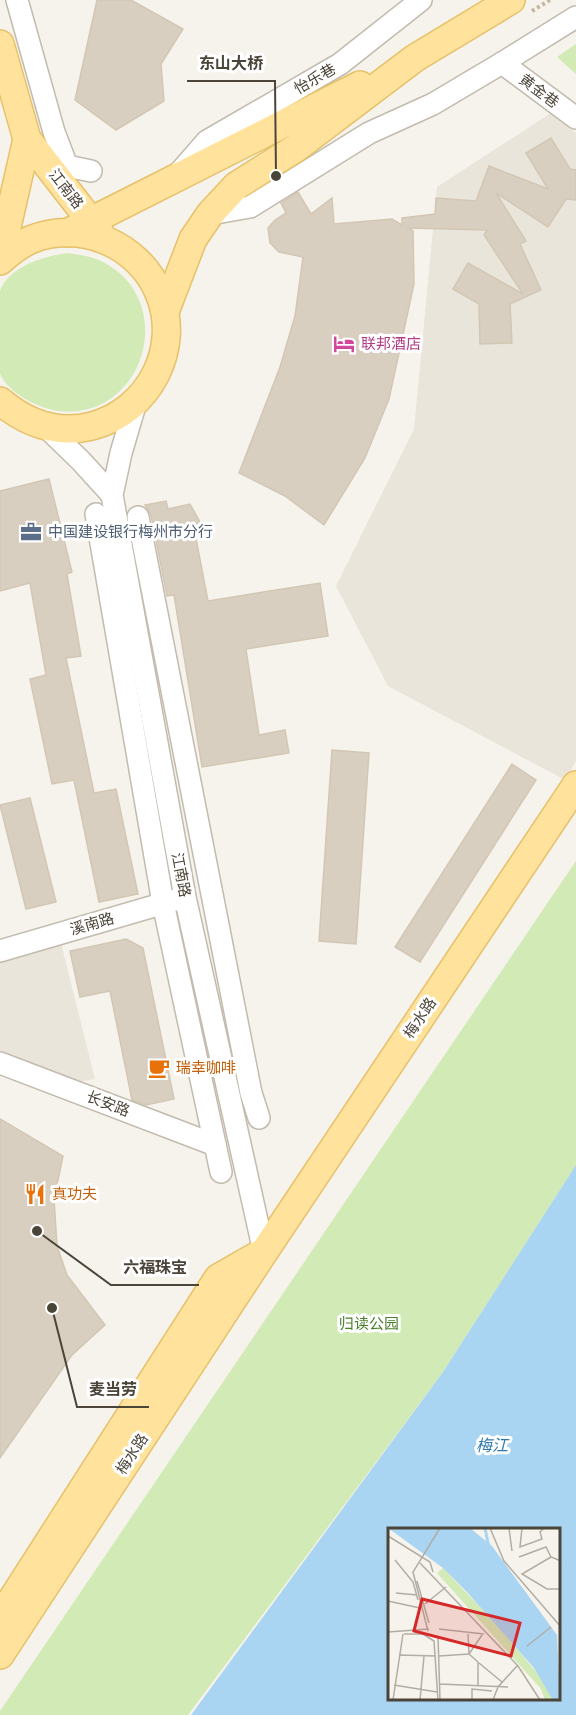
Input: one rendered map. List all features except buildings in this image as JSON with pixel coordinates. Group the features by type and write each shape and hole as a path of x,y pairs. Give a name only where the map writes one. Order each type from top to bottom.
{"main road":[{"path":"0,259 30,240 48,235 87,231 178,175 416,58 511,0"},
{"name":"江南路","path":"0,44 27,139 87,231"},
{"path":"165,312 193,238 210,214 236,186 296,148 416,58"},
{"name":"江南路","path":"0,259 27,139"},
{"path":"0,424 36,423 64,429 93,426 120,414 136,402 149,387 158,370 165,342 165,312 159,293 150,276 130,255 87,231"},
{"path":"0,401 36,423"},
{"name":"梅水路","path":"0,1655 264,1252 576,785"},
{"name":"梅水路","path":"0,1618 219,1278 264,1252"}],"street":[{"path":"17,0 54,132 67,166 91,171"},
{"name":"怡乐巷","path":"178,175 207,141 340,64 416,1"},
{"path":"210,214 250,207 369,133 433,104 576,16"},
{"name":"黄金巷","path":"502,63 576,118"},
{"name":"江南路","path":"136,402 112,495 185,897 264,1252"},
{"path":"36,423 81,461 112,495"},
{"path":"96,514 163,903 221,1172"},
{"path":"138,517 251,1093 259,1118"},
{"name":"溪南路","path":"0,951 185,897"},
{"name":"长安路","path":"0,1063 215,1146"}],"shaded area":[{"path":"551,113 576,133 576,761 565,780 388,686 336,586 414,429 437,187"},
{"path":"61,943 95,1079 73,1083 0,1053 0,960"}],"green space":[{"path":"576,44 576,74 557,57"},
{"path":"68,253 99,260 126,280 140,303 145,329 142,354 131,378 113,397 89,409 59,411 25,399 10,387 0,373 0,291 11,275 19,269 39,260"},
{"name":"归读公园","path":"576,861 576,1165 443,1372 188,1715 0,1715 0,1711"}],"water":[{"name":"梅江","path":"576,1165 576,1715 191,1715 443,1372"}],"place":[{"name":"东山大桥","path":"276,176"},
{"name":"联邦酒店","path":"344,344"},
{"name":"中国建设银行梅州市分行","path":"31,532"},
{"name":"瑞幸咖啡","path":"159,1068"},
{"name":"真功夫","path":"35,1194"},
{"name":"六福珠宝","path":"37,1231"},
{"name":"麦当劳","path":"52,1308"}]}
